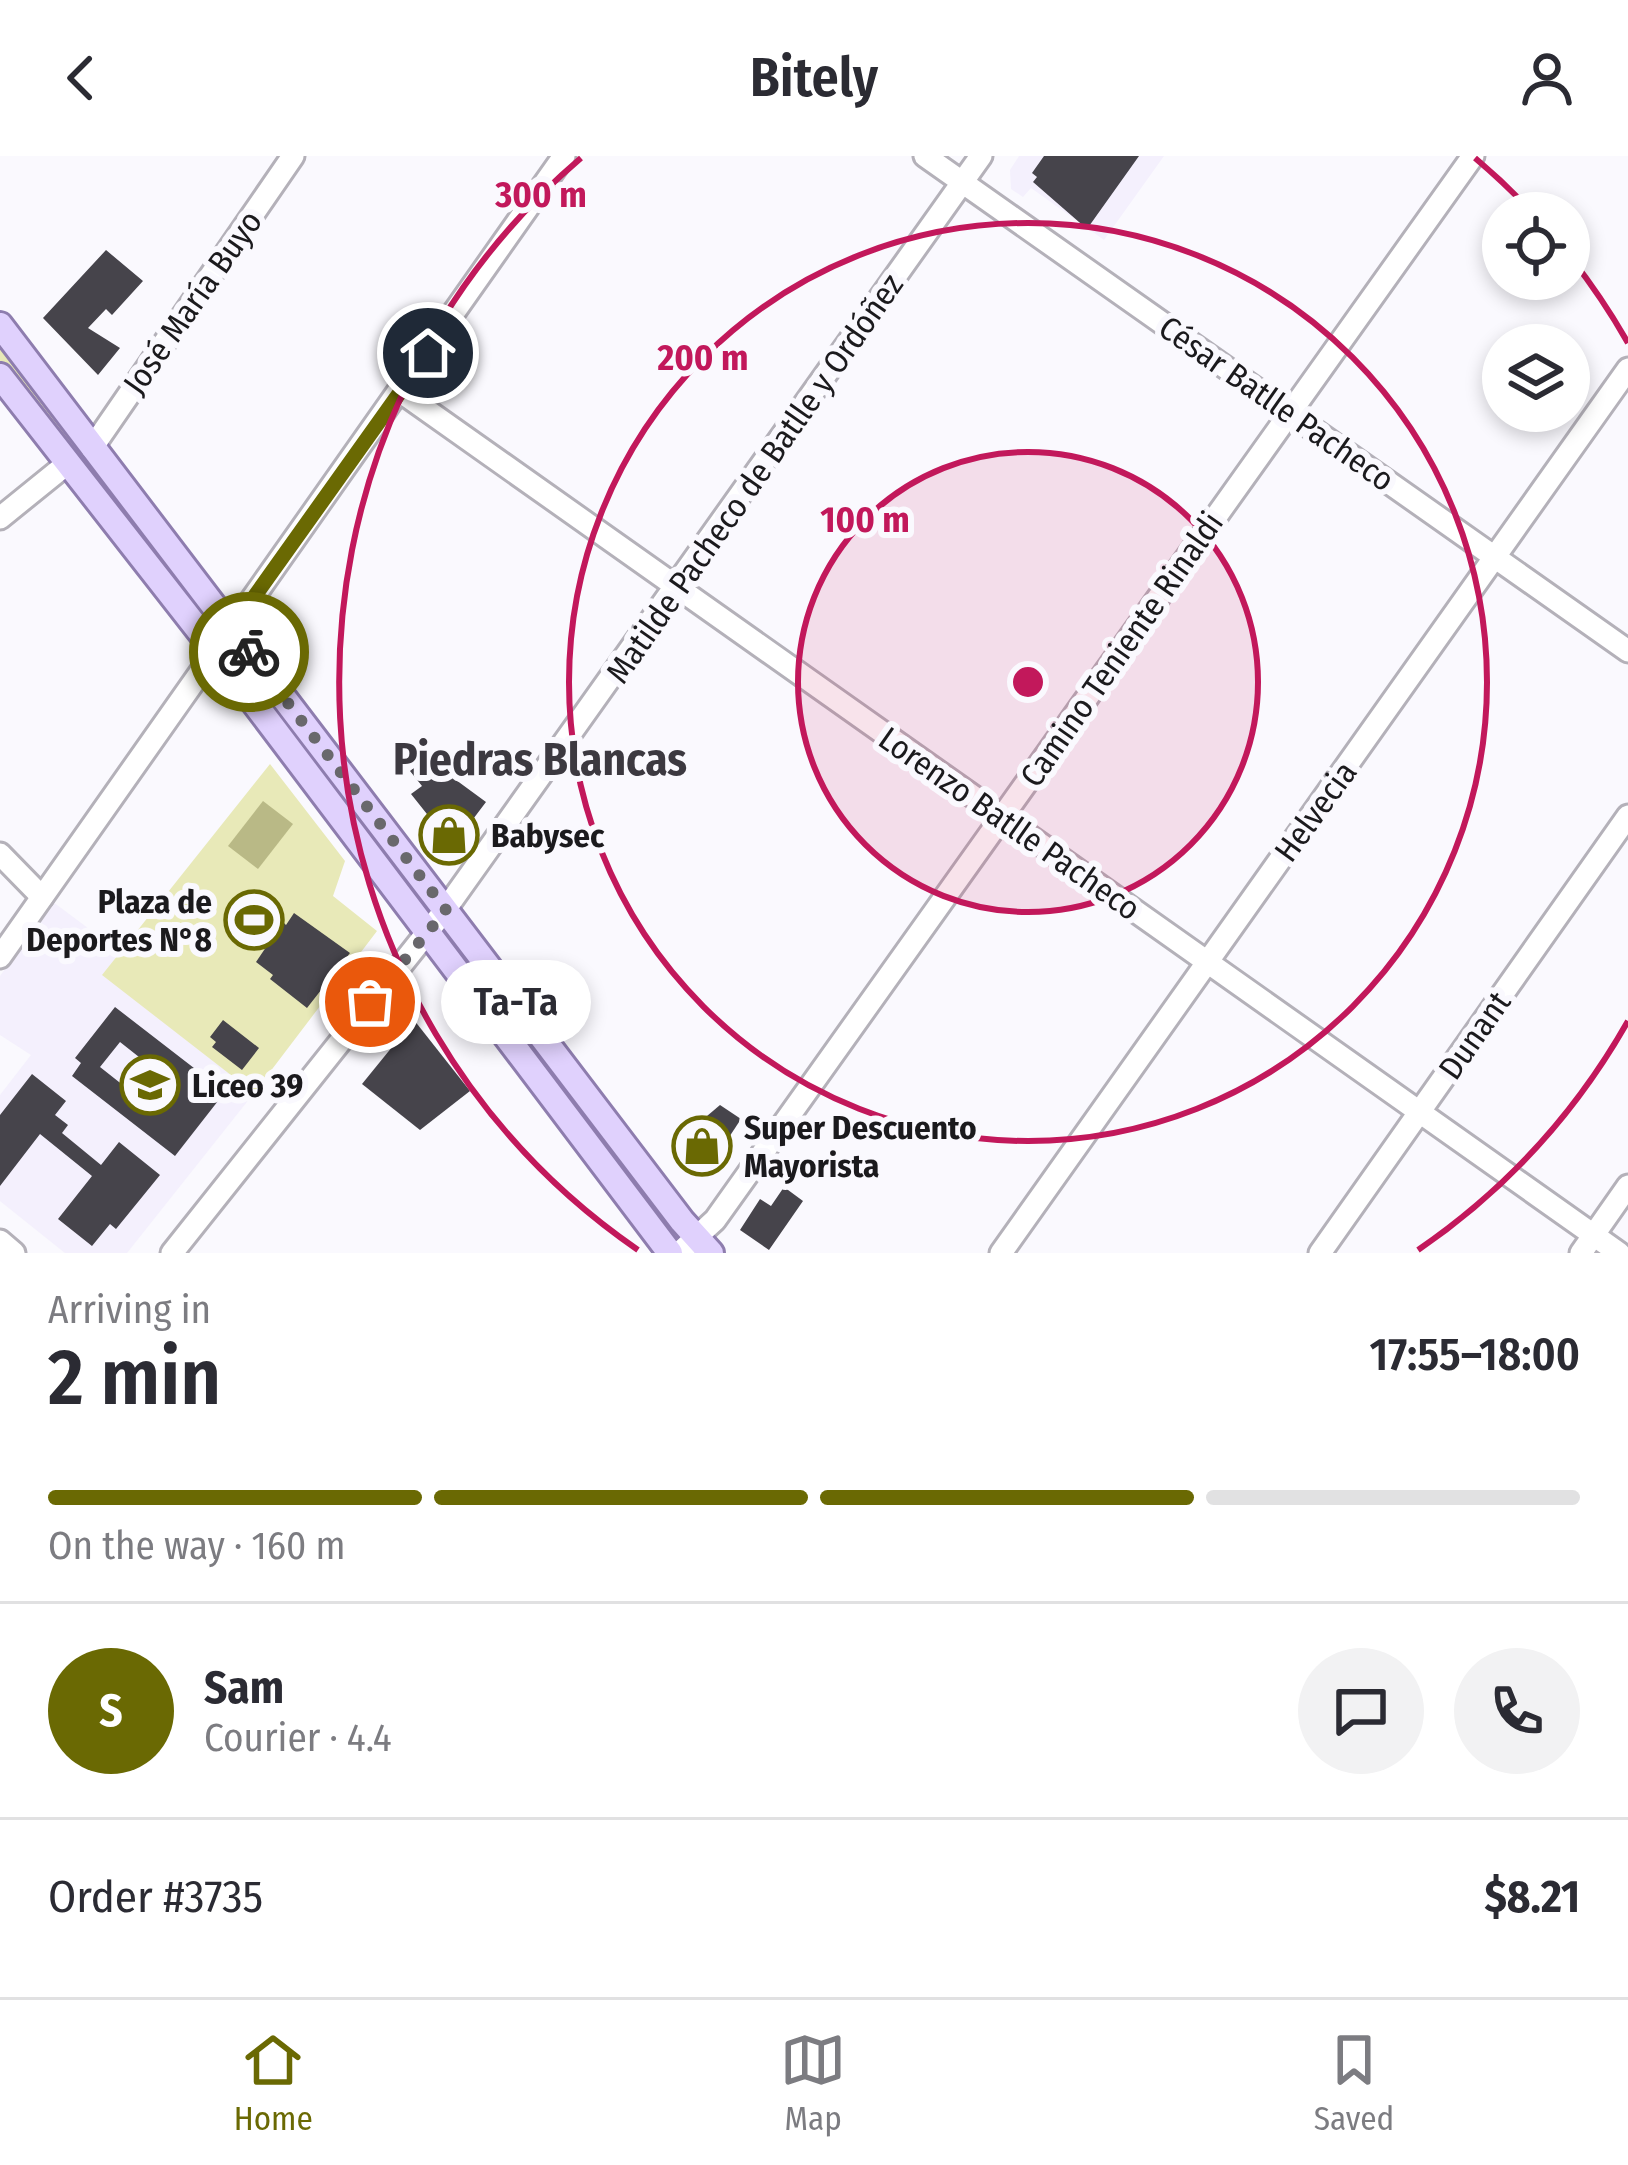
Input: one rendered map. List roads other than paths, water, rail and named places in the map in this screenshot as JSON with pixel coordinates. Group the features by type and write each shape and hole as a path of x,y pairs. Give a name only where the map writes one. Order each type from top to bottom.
{"main road":[{"path":"0,325 446,910 696,1248"},
{"path":"0,376 670,1253"}],"street":[{"name":"José María Buyo","path":"92,448 293,156"},
{"path":"0,957 564,156"},
{"name":"César Batlle Pacheco","path":"925,156 1628,651"},
{"name":"Matilde Pacheco de Batlle y Ordóñez","path":"172,1253 446,910 981,156"},
{"name":"Camino Teniente Rinaldi","path":"696,1248 1473,156"},
{"name":"Helvecia","path":"1000,1253 1628,369"},
{"name":"Lorenzo Batlle Pacheco","path":"400,392 1208,962 1418,1114 1587,1245 1618,1253"},
{"path":"0,518 68,463"},
{"name":"Dunant","path":"1320,1253 1628,816"},
{"path":"0,854 42,897"},
{"path":"1587,1245 1628,1186"},
{"path":"0,1241 14,1253"}],"place":[{"name":"Babysec","path":"449,835"},
{"name":"Plaza de Deportes N°8","path":"254,920"},
{"name":"Ta-Ta","path":"370,1002"},
{"name":"Liceo 39","path":"150,1085"},
{"name":"Super Descuento Mayorista","path":"702,1146"}],"district":[{"name":"Piedras Blancas","path":"540,759"}]}
